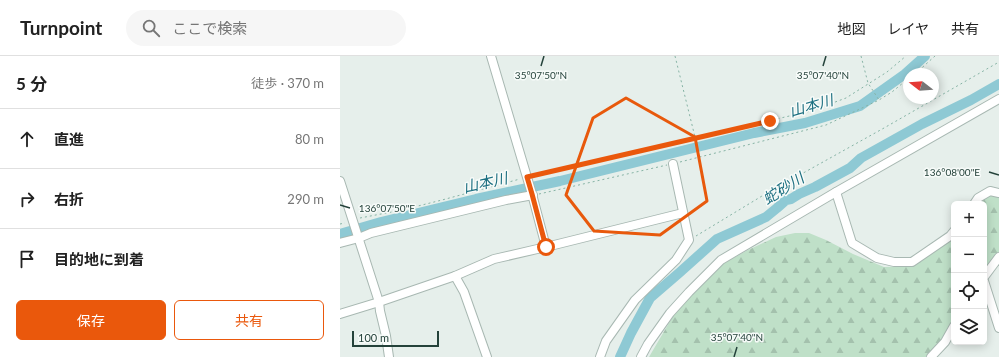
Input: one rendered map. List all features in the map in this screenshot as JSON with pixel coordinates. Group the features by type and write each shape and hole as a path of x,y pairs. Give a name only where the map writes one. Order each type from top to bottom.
{"street":[{"path":"491,56 533,194 546,247"},
{"path":"641,357 648,344 670,313 721,260 836,192 999,100"},
{"path":"600,357 606,341 635,300 676,260 689,240 682,213 673,164"},
{"path":"340,180 379,302 389,357"},
{"path":"976,201 978,198 990,191 999,193"},
{"path":"836,192 852,244 877,258 894,262 912,262 951,235"},
{"path":"340,242 371,233 533,194"},
{"path":"340,314 455,276 494,259 682,213"},
{"path":"987,273 999,257"},
{"path":"455,276 464,292 487,357"},
{"path":"987,290 999,328"},
{"path":"931,357 945,342 951,331"}],"path":[{"path":"674,56 696,137"},
{"path":"861,56 868,83 879,100"},
{"path":"340,224 696,137 811,111 846,98 887,72 906,56"},
{"path":"921,68 935,56"},
{"path":"689,240 762,196 999,62"},
{"path":"533,194 673,164 826,126 879,100 903,83"}],"highlighted area":[{"path":"626,98 695,137 707,201 660,235 594,231 566,195 593,118"}],"green space":[{"path":"988,195 999,196 999,254 987,268 987,201 981,201"},
{"path":"795,233 809,233 884,267 913,266 923,256 951,237 951,324 941,342 928,357 649,357 689,290 719,266 776,237"}],"waterway":[{"name":"山本川","path":"340,234 381,222 476,199 560,181 754,133 805,123 860,106 905,74 925,56"},
{"name":"蛇砂川","path":"620,357 650,298 717,239 766,217 786,200 791,199 850,168 861,158 999,84"}],"route":[{"path":"546,247 527,177 770,121"}]}
